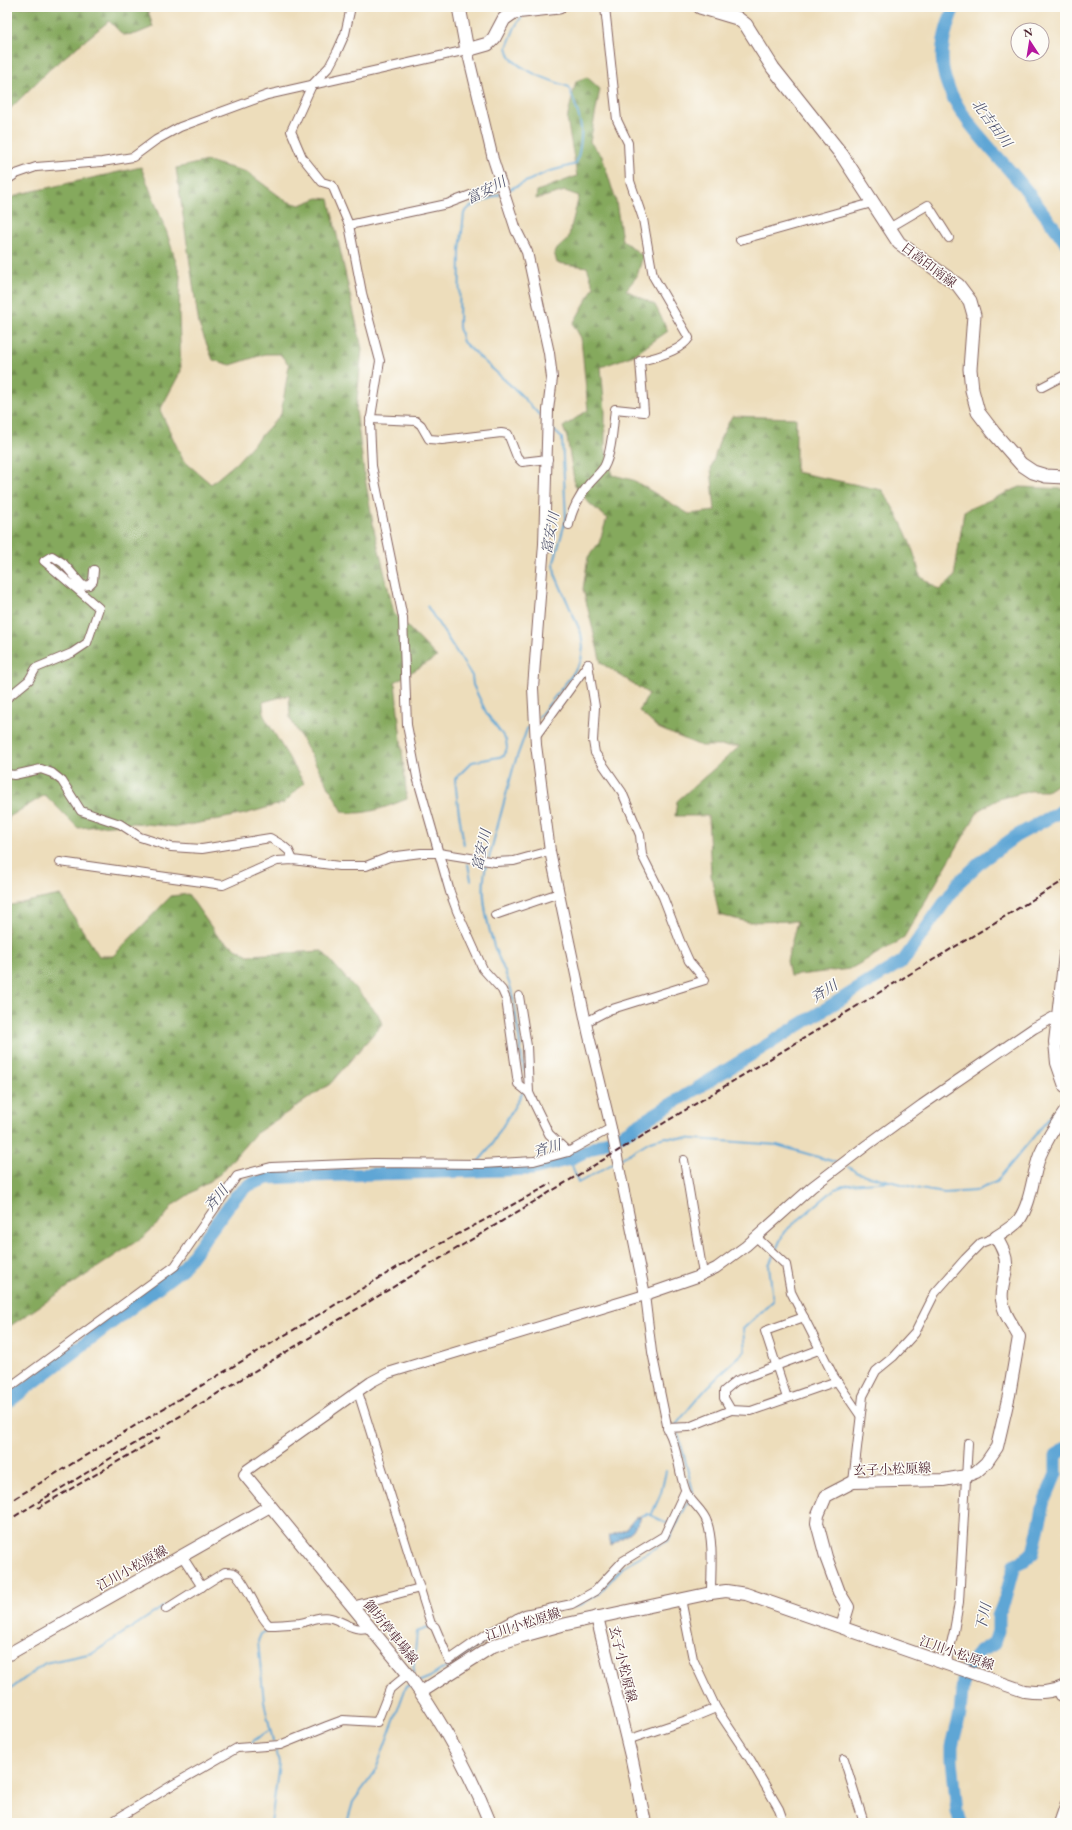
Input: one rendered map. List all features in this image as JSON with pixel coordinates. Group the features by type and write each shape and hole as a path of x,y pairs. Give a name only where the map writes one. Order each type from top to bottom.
{"main road":[{"path":"459,7 467,50 488,44 494,38 504,19 523,11 559,7"},
{"name":"日高印南線","path":"700,7 737,18 746,25 773,68 842,155 899,243 909,252 950,278 970,301 974,315 970,369 972,390 978,412 1021,464 1033,472 1046,476 1065,477"},
{"path":"1065,955 1061,1013 1055,1042 1057,1062 1065,1086"},
{"path":"996,1237 1011,1228 1019,1220 1030,1195 1040,1157 1050,1134 1065,1112"},
{"name":"玄子小松原線","path":"645,1823 627,1740 597,1618 711,1592 726,1591 746,1594 842,1627 848,1607 839,1592 826,1557 817,1523 818,1515 826,1496 853,1482 943,1480 966,1476 976,1472 986,1463 997,1447 1010,1395 1019,1337 1007,1319 1002,1302 1001,1291 1007,1265 1005,1255 996,1237"},
{"name":"御坊停車場線","path":"245,1475 370,1627 421,1692 447,1732 490,1823"},
{"name":"江川小松原線","path":"7,1655 270,1506"},
{"name":"江川小松原線","path":"421,1692 493,1646 562,1625 597,1618"},
{"name":"江川小松原線","path":"842,1627 946,1665 1024,1691 1062,1692"}],"street":[{"path":"351,7 345,34 337,52 328,67 312,85 291,131 302,157 322,182 332,185 349,225 362,293 380,361 370,420 372,466 403,618 407,725 421,793 450,892 483,969 502,990 506,999 518,1084 529,1093"},
{"path":"569,526 570,518 577,502 588,485 604,467 609,450 615,409 644,412 640,361 660,356 686,343 689,338 653,276 643,219 630,180 628,143 617,120 605,7"},
{"path":"7,180 16,174 36,168 133,158 156,140 188,123 267,95 467,50 505,197 516,230 527,252 549,353 552,378 548,410 548,459 544,544 533,688 535,740 550,851 586,1022 611,1128 645,1295 652,1352 668,1428 673,1439 685,1491 708,1522 711,1547 711,1592"},
{"path":"349,225 447,204 502,183"},
{"path":"740,240 872,203"},
{"path":"889,228 928,206 949,238"},
{"path":"1042,387 1065,375"},
{"path":"370,420 416,421 421,425 429,439 442,440 501,433 508,434 517,457 522,462 548,459"},
{"path":"7,698 29,680 36,668 72,653 87,643 99,608 44,561 52,556 64,563 83,586 89,585 93,580 94,570"},
{"path":"535,740 588,664 594,707 593,741 595,753 622,792 640,835 642,855 663,897 689,961 705,980 609,1010 586,1022"},
{"path":"7,774 41,769 52,773 62,781 81,811 120,824 140,836 171,846 202,849 270,838 289,851 293,860"},
{"path":"60,862 223,885 277,861 293,860 339,866 366,866 389,857 422,853 439,853 495,862 514,861 550,851"},
{"path":"496,914 559,893"},
{"path":"519,996 527,1046 529,1093 549,1134 568,1152"},
{"path":"245,1475 247,1470 358,1392 388,1373 411,1364 645,1295 716,1268 746,1246 812,1187 867,1145 922,1105 1061,1013"},
{"path":"7,1389 175,1266 237,1176 271,1167 374,1163 483,1164 534,1161 568,1152 611,1128"},
{"path":"684,1160 703,1274"},
{"path":"756,1237 786,1265 790,1292 837,1381 860,1415"},
{"path":"853,1482 863,1396 876,1371 893,1357 915,1333 935,1293 981,1243 996,1237"},
{"path":"787,1398 765,1332 804,1316"},
{"path":"730,1410 724,1398 724,1391 736,1381 821,1349"},
{"path":"668,1428 689,1427 730,1410 751,1410 837,1381"},
{"path":"358,1392 431,1624 436,1627 449,1660 485,1635 525,1614 572,1604 595,1591 623,1560 664,1536 685,1491"},
{"path":"946,1665 959,1602 968,1443"},
{"path":"182,1556 202,1587"},
{"path":"166,1609 225,1572 233,1572 239,1578 262,1619 269,1625 301,1622 320,1617 331,1618 356,1628 364,1629 370,1627"},
{"path":"352,1606 420,1588"},
{"path":"681,1599 693,1659 716,1708 750,1759 779,1809 784,1823"},
{"path":"517,1619 523,1636"},
{"path":"110,1823 237,1748 280,1746 343,1720 378,1722 390,1689 408,1674"},
{"path":"627,1740 687,1720 716,1708"},
{"path":"844,1759 864,1823"},
{"path":"1061,1820 1065,1802"}],"green space":[{"path":"7,7 147,7 153,27 136,34 123,35 109,21 50,69 7,112"},
{"path":"587,77 600,89 590,142 602,156 616,201 622,240 643,256 637,276 626,290 655,305 668,331 634,355 601,367 605,410 605,448 613,475 633,480 689,514 715,511 711,468 720,439 732,416 796,418 796,472 882,490 895,510 905,531 914,553 920,576 939,590 954,577 964,511 1020,487 1065,489 1065,779 1047,791 1030,791 999,799 979,810 903,939 850,969 790,976 787,961 797,921 748,922 719,915 711,875 708,816 675,816 677,801 740,746 701,746 658,728 639,711 649,694 601,663 583,589 588,557 599,543 607,518 590,504 575,486 567,438 563,427 588,410 581,338 573,324 594,287 587,267 557,263 554,252 568,239 579,196 565,191 536,199 537,191 577,176 567,119 576,81"},
{"path":"207,161 247,172 286,201 300,205 318,198 329,199 362,349 356,410 364,472 374,529 394,613 437,657 395,682 407,799 384,808 368,812 343,812 290,718 289,695 263,702 264,716 304,783 284,803 245,814 179,827 133,823 78,828 45,795 9,817 7,831 7,200 20,194 141,167 167,233 180,275 179,314 181,371 160,410 183,460 211,484 236,463 281,414 289,365 280,354 265,354 231,365 213,360 199,325 176,168"},
{"path":"188,894 219,938 248,955 322,951 378,1014 382,1024 330,1084 255,1134 220,1174 173,1205 163,1219 143,1237 7,1328 7,906 60,895 99,956 113,956 171,896"}],"water":[{"path":"641,1516 637,1525 633,1529 611,1545 609,1536 625,1530 636,1517"}],"waterway":[{"name":"北吉田川","path":"954,7 945,33 942,51 943,69 950,93 968,121 1023,186 1065,242"},
{"name":"富安川","path":"506,191 547,172 576,164 581,142 581,125 577,108 569,87 530,72 510,57 507,47 515,27 522,16"},
{"name":"富安川","path":"500,194 470,207 464,213 460,251 459,327 463,342 519,393 544,420"},
{"name":"富安川","path":"538,718 572,675 581,661 583,647 581,633 555,574 554,562 566,519 562,438 551,428"},
{"path":"427,606 472,676 473,685 487,714 506,740 507,748 504,756 472,762 455,779 464,845"},
{"name":"富安川","path":"489,858 514,765 527,729 532,724"},
{"name":"斉川","path":"7,1403 183,1268 235,1197 249,1185 268,1178 533,1169 570,1159 626,1132 903,961 959,882 983,860 1016,836 1065,809"},
{"name":"富安川","path":"487,862 484,883 484,904 488,926 494,946 511,989 524,1070"},
{"path":"468,864 471,880"},
{"name":"富安川","path":"478,1162 489,1149 523,1092"},
{"path":"848,1167 858,1173 920,1189 944,1193 975,1191 996,1182 1065,1099"},
{"path":"622,1158 650,1141 666,1137 777,1145 835,1162"},
{"path":"570,1159 578,1183 614,1163"},
{"name":"富安川","path":"471,1171 474,1167"},
{"path":"775,1252 784,1232 835,1189 849,1184 891,1181"},
{"path":"676,1425 709,1386 745,1351 743,1329 773,1301 769,1265 773,1256"},
{"path":"677,1429 693,1491 691,1496"},
{"name":"下川","path":"960,1823 957,1812 952,1747 960,1714 963,1680 968,1666 980,1651 994,1643 998,1631 998,1616 1005,1599 1014,1565 1025,1560 1033,1553 1045,1500 1056,1474 1056,1456 1065,1448"},
{"path":"651,1516 661,1493 666,1471"},
{"path":"573,1607 579,1606 598,1594 625,1565 668,1541 689,1500"},
{"path":"641,1516 648,1514 667,1523"},
{"path":"7,1692 45,1663 93,1653 163,1607"},
{"path":"523,1619 536,1616"},
{"path":"413,1673 417,1632 430,1627"},
{"path":"270,1629 261,1634 258,1641 264,1702 273,1741"},
{"path":"418,1682 430,1677 503,1630"},
{"path":"347,1823 353,1802 375,1772 406,1687 410,1685"},
{"path":"252,1744 253,1741 270,1730"},
{"path":"271,1823 279,1763 276,1749"}],"railway":[{"path":"7,1521 1065,880"},
{"path":"7,1503 401,1265 551,1184"},
{"path":"38,1508 160,1437"}]}
